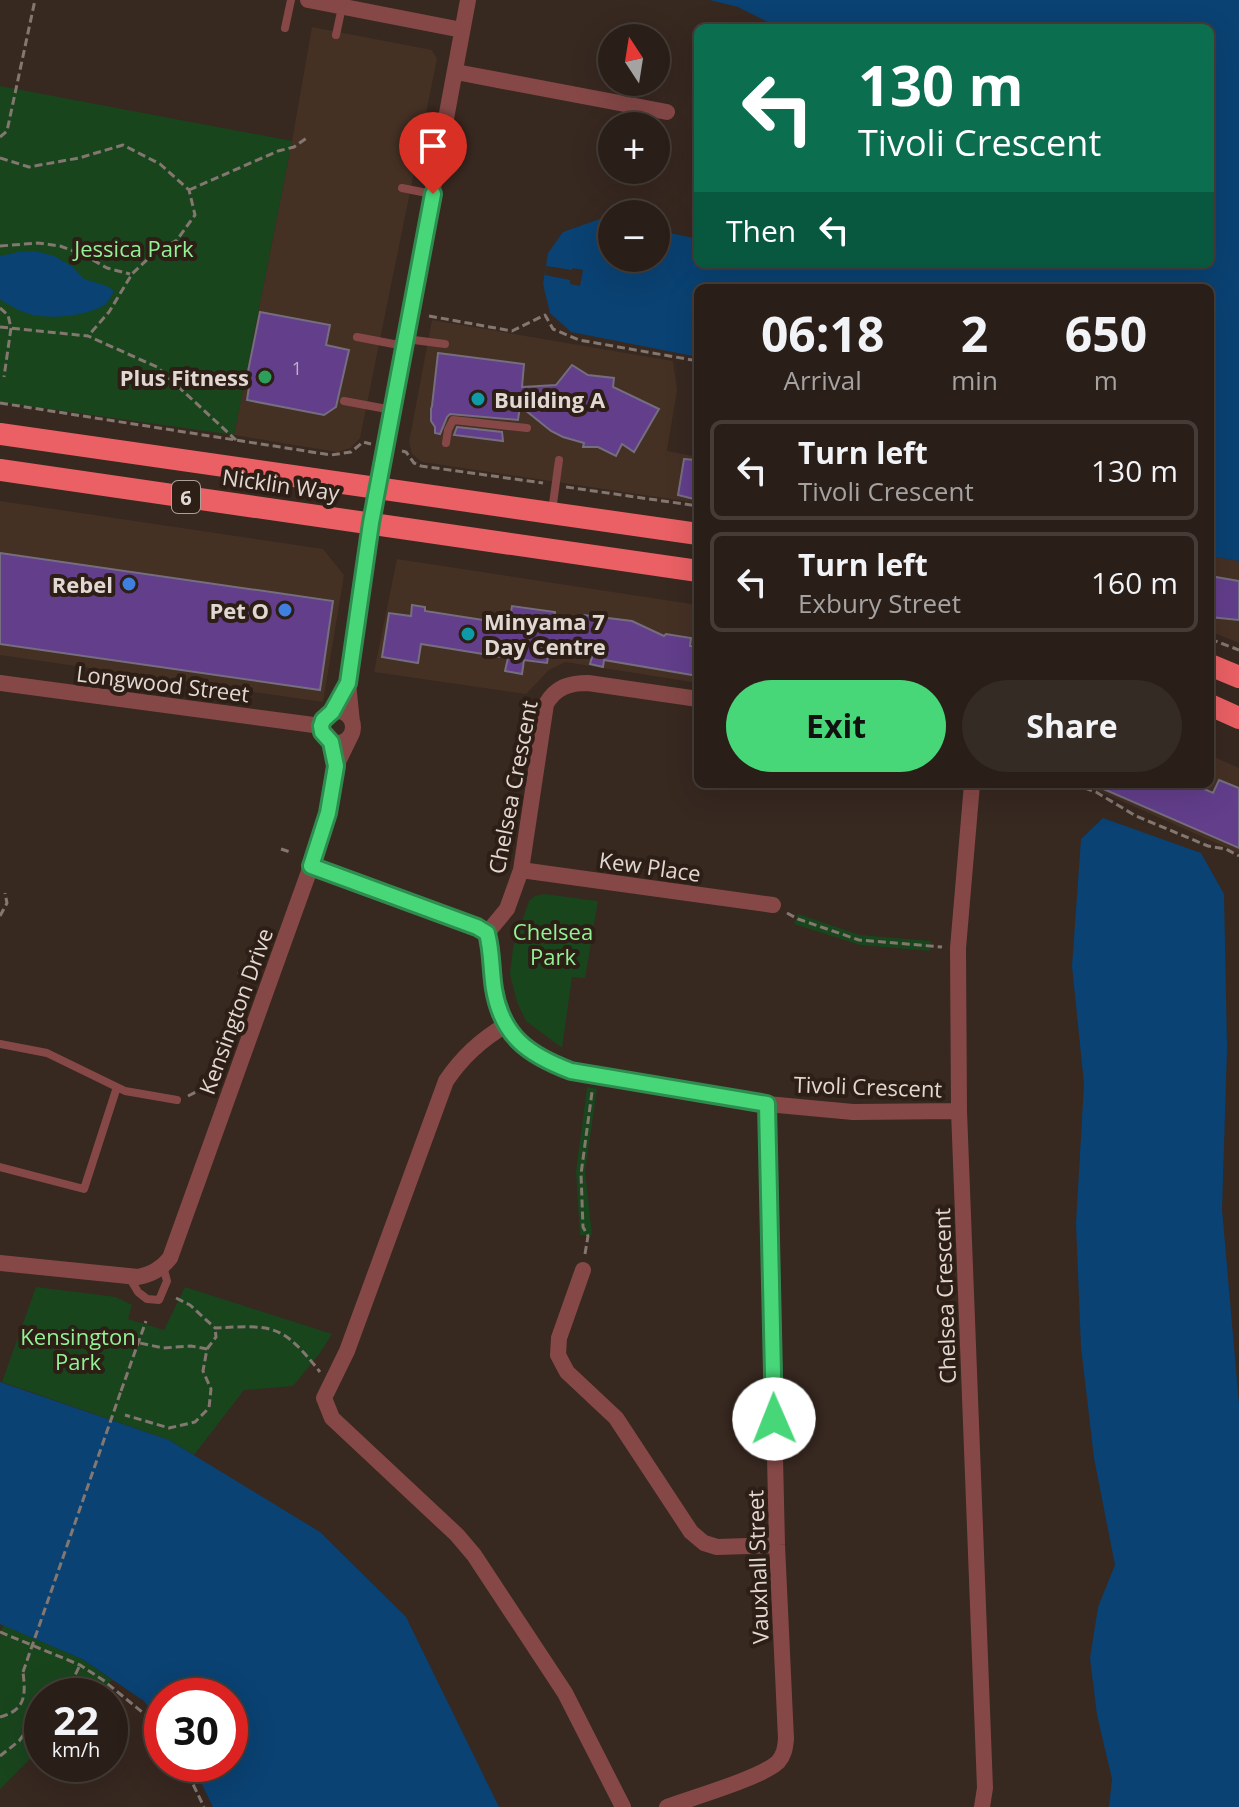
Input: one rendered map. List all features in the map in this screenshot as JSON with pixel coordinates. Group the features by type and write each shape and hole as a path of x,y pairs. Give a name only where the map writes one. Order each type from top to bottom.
{"highway":[{"name":"Nicklin Way","path":"0,434 694,533"},
{"name":"Nicklin Way","path":"0,470 694,570"},
{"path":"1214,667 1239,677"},
{"path":"1214,707 1239,718"}],"street":[{"path":"308,0 462,30"},
{"path":"348,683 326,719 322,732 331,742 343,742 352,728 348,683 371,523 468,0"},
{"path":"456,72 667,112"},
{"name":"Longwood Street","path":"0,683 326,719"},
{"name":"Chelsea Crescent","path":"487,933 507,909 521,870 546,704 551,696 573,683 588,683 694,698"},
{"path":"326,719 344,713 352,728"},
{"name":"Kensington Drive","path":"163,1266 170,1258 311,866 328,813 336,766 352,728"},
{"name":"Kensington Drive","path":"331,742 336,766"},
{"name":"Chelsea Crescent","path":"972,788 958,948 959,1111 985,1788 982,1807"},
{"path":"311,866 487,933"},
{"name":"Kew Place","path":"521,870 773,905"},
{"name":"Tivoli Crescent","path":"487,933 497,1005 506,1025 519,1043 541,1059 571,1071 767,1104 853,1112 959,1111"},
{"path":"506,1025 459,1061 446,1081 347,1351 324,1398 332,1418 457,1535 474,1555 565,1693 623,1807"},
{"name":"Vauxhall Street","path":"667,1807 762,1773 777,1763 785,1752 767,1104"},
{"path":"0,1263 129,1277 151,1274 163,1266"},
{"path":"583,1270 559,1338 558,1355 567,1372 616,1418 691,1532 704,1543 717,1547 777,1545"}],"lane":[{"path":"285,28 291,0"},
{"path":"336,35 342,7"},
{"path":"415,144 442,149"},
{"path":"402,188 433,194"},
{"path":"357,337 445,344"},
{"path":"344,401 393,410"},
{"path":"446,443 453,420 527,428"},
{"path":"552,514 559,460"},
{"path":"0,1044 47,1053 125,1091 177,1100"},
{"path":"0,1167 84,1189 117,1087"},
{"path":"129,1277 138,1292 147,1299 159,1300 167,1281 163,1266"}],"path":[{"path":"0,137 7,131 35,0"},
{"path":"189,190 294,147 308,137"},
{"path":"0,158 29,167 79,158 123,145 160,164 189,190 195,215 177,240 151,256 132,274 109,312 88,336"},
{"path":"0,246 38,243 60,246 107,268 132,274"},
{"path":"0,308 8,315 11,328 4,377"},
{"path":"429,316 512,331 545,315 553,329 579,340 694,360"},
{"path":"0,327 88,336 157,367 236,440"},
{"path":"0,403 331,455 351,452 363,442 368,443"},
{"path":"1214,641 1239,650"},
{"path":"1084,788 1136,816 1239,856"},
{"path":"281,849 290,852"},
{"path":"0,916 7,903 5,893"},
{"path":"773,905 798,919 859,940 958,948"},
{"path":"237,974 251,975"},
{"path":"583,1270 588,1236 583,1227 581,1174 594,1076"},
{"path":"177,1100 214,1083"},
{"path":"125,1415 169,1428 195,1422 209,1408 211,1389 203,1371 207,1349 216,1337 215,1328 190,1305 176,1298"},
{"path":"0,1717 20,1707 25,1687 23,1672 146,1321"},
{"path":"215,1328 257,1326 273,1329 303,1350 330,1385"},
{"path":"72,1355 75,1364 117,1340 163,1348 191,1346 207,1349"},
{"path":"0,1632 80,1665 144,1714"},
{"path":"74,1678 80,1665"},
{"path":"0,1756 24,1734"},
{"path":"192,1782 204,1807"}],"shaded area":[{"path":"312,27 432,50 437,59 360,438 351,448 337,452 234,435"},
{"path":"432,320 673,361 677,390 667,451 694,456 694,502 422,462 412,454 409,442"},
{"path":"0,501 323,549 344,575 323,702 0,655"},
{"path":"1214,557 1239,561 1239,643 1214,633"},
{"path":"397,559 694,604 694,682 565,662 549,670 526,694 374,672"},
{"path":"1214,757 1239,768 1239,853 1092,788 1214,788"}],"green space":[{"name":"Jessica Park","path":"0,86 292,141 234,435 0,402"},
{"name":"Chelsea Park","path":"544,894 598,901 585,978 572,977 562,1048 526,1021 510,974 513,948 529,901"},
{"path":"798,914 860,935 931,941 930,951 860,945 794,924"},
{"path":"587,1087 597,1089 585,1171 592,1235 580,1235 576,1171"},
{"name":"Kensington Park","path":"36,1287 116,1297 132,1305 128,1319 164,1330 185,1287 332,1334 293,1386 244,1390 194,1455 169,1440 2,1382"},
{"path":"3,1625 82,1659 109,1678 24,1678 24,1765 0,1789 0,1637"}],"water":[{"path":"710,0 1239,0 1239,561 1214,557 1214,284 694,284 694,356 571,332 550,313 543,284 548,253 563,232 598,220 598,272 670,272 670,233 694,238 694,268 1214,268 1214,24 772,24 738,7"},
{"path":"35,251 54,256 73,267 84,279 107,286 114,291 110,299 95,309 59,317 29,314 4,302 0,299 0,256"},
{"path":"1103,818 1201,853 1224,894 1227,1048 1222,1209 1239,1404 1239,1807 1109,1807 1112,1779 1097,1715 1090,1658 1098,1607 1115,1565 1094,1458 1081,1347 1076,1224 1084,1084 1072,966 1081,839"},
{"path":"0,1382 169,1440 320,1532 406,1617 499,1807 213,1807 201,1782 248,1782 248,1678 144,1678 144,1701 128,1690 128,1678 110,1678 82,1659 0,1624"}],"pier":[{"path":"546,266 583,270 580,286 570,284 570,280 545,275"}],"building":[{"path":"260,312 330,325 326,345 349,350 336,407 324,415 247,400 249,387 245,386"},
{"path":"438,353 524,364 522,387 556,385 572,365 588,375 614,378 613,387 659,409 634,452 622,444 616,456 598,447 583,447 584,443 551,431 520,406 518,420 450,414 440,434 435,433 431,409"},
{"path":"457,427 502,432 503,441 454,435"},
{"path":"684,459 694,460 694,499 678,495"},
{"path":"0,553 333,601 320,690 0,644"},
{"path":"1214,577 1239,581 1239,620 1214,617"},
{"path":"412,605 425,607 425,611 509,624 512,606 555,612 553,624 576,627 584,615 632,621 664,636 691,638 694,675 604,660 603,667 590,664 592,657 575,654 548,657 547,663 524,660 522,674 505,671 508,658 421,644 418,663 382,657 389,613 411,616"},
{"path":"1219,780 1239,788 1239,848 1101,788 1202,788 1213,793"}],"place":[{"name":"Plus Fitness","path":"265,377"},
{"name":"Building A","path":"478,399"},
{"name":"Rebel","path":"129,584"},
{"name":"Pet O","path":"285,610"},
{"name":"Minyama 7 Day Centre","path":"468,634"}],"route":[{"path":"433,194 371,523 348,683 321,726 325,738 331,742 336,766 328,813 311,866 487,933 497,1005 519,1043 541,1059 571,1071 767,1104 774,1419"}]}
